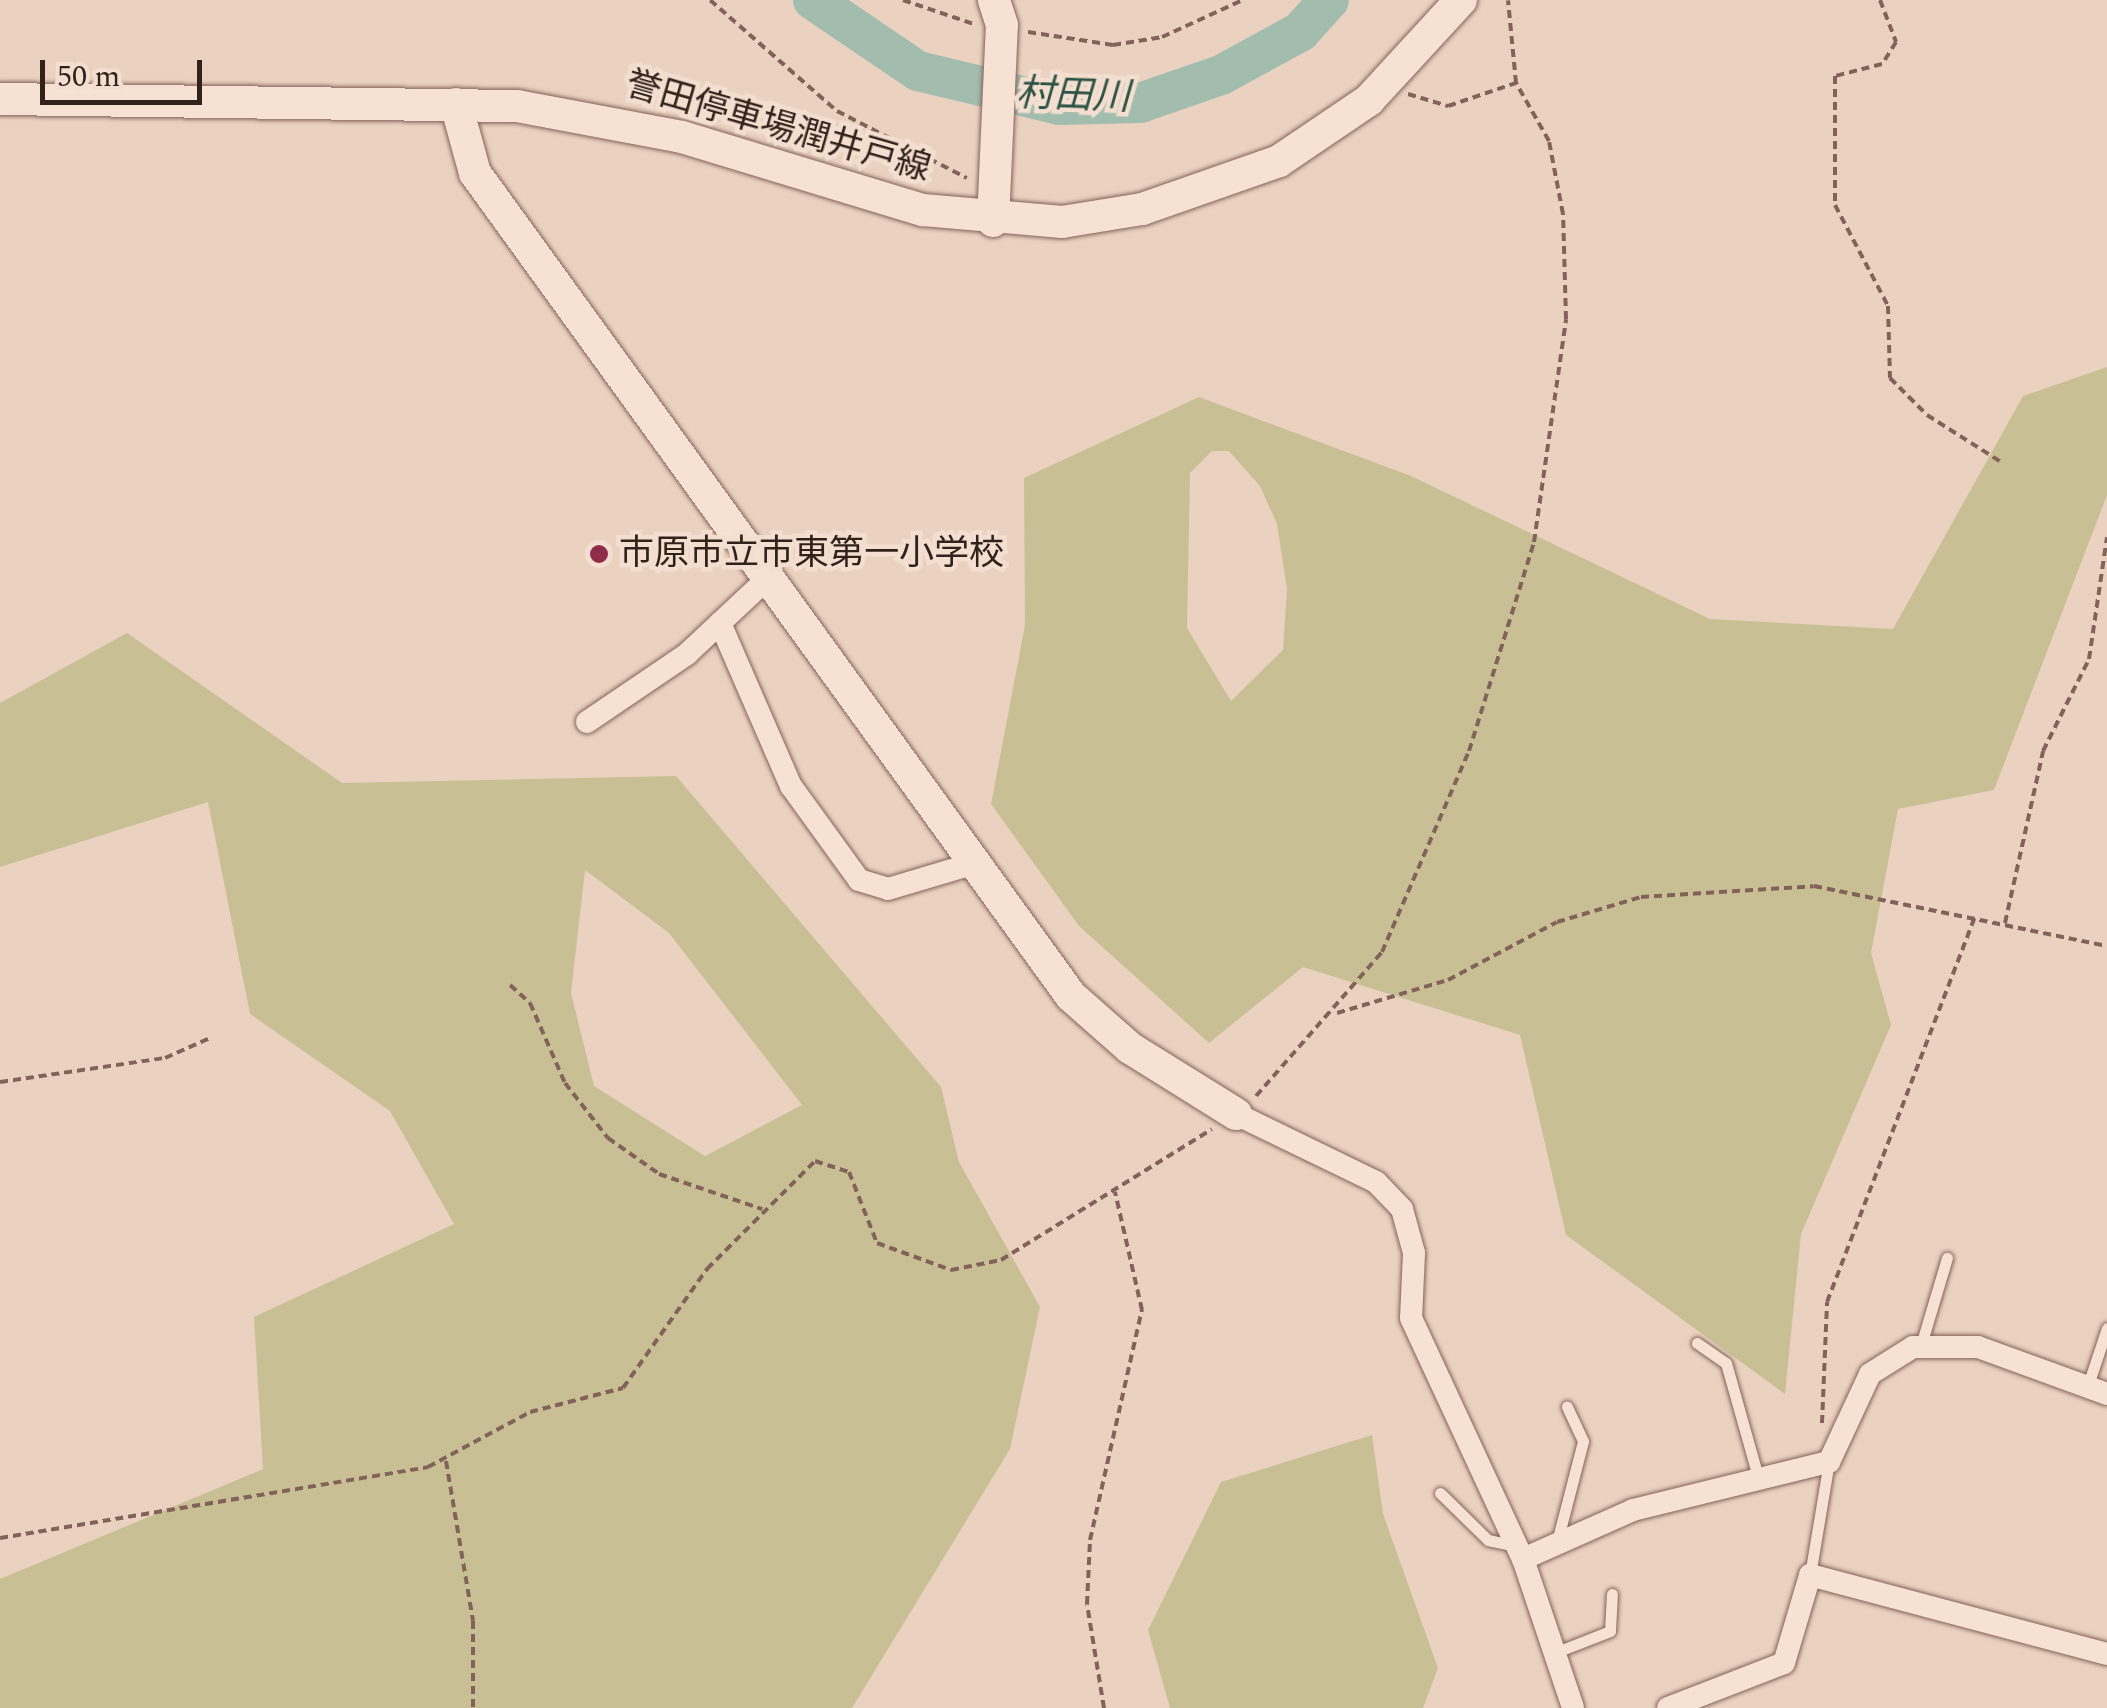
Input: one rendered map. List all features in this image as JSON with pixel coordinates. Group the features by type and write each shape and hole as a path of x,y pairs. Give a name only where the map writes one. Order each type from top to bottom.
{"main road":[{"name":"誉田停車場潤井戸線","path":"0,99 456,104 616,122 908,206 993,221 1104,217 1230,183 1327,133 1390,81 1462,0"},
{"path":"993,221 988,177 998,13"},
{"path":"456,104 475,173 1070,996 1130,1048 1236,1114"}],"street":[{"path":"587,722 720,623 767,579"},
{"path":"720,623 791,786 859,880 888,889 972,864"},
{"path":"1236,1114 1376,1182 1402,1209 1414,1253 1411,1318 1519,1552 1573,1708"},
{"path":"1519,1552 1758,1477 1829,1462 1870,1374 1922,1345 1978,1347 2097,1391"},
{"path":"1668,1708 1784,1663 1810,1575 2107,1654"}],"lane":[{"path":"1922,1345 1947,1258"},
{"path":"2097,1391 2107,1328"},
{"path":"1697,1343 1726,1363 1758,1477"},
{"path":"1558,1538 1583,1441 1568,1407"},
{"path":"1810,1575 1829,1462"},
{"path":"1440,1494 1488,1540 1519,1552"},
{"path":"1554,1653 1610,1632 1612,1594"}],"path":[{"path":"710,0 837,112 988,177"},
{"path":"903,0 962,23 998,13 1112,45 1162,37 1243,0"},
{"path":"0,1538 446,1461 530,1412 623,1388 697,1281 800,1166 834,1161 857,1187 876,1243 951,1270 1001,1260 1236,1114 1333,1014 1382,952 1469,751 1549,464 1566,320 1563,214 1549,141 1516,83 1508,0"},
{"path":"1880,0 1896,42 1882,64 1834,76 1834,205 1888,306 1890,378 1927,415 2001,462"},
{"path":"1390,81 1420,102 1448,106 1516,83"},
{"path":"2005,923 2043,751 2088,659 2107,537"},
{"path":"1333,1014 1448,980 1557,922 1641,896 1814,886 2107,946"},
{"path":"1829,1462 1817,1380 1827,1302 1974,916"},
{"path":"510,985 530,1003 565,1083 608,1138 659,1174 764,1209"},
{"path":"0,1082 165,1058 210,1038"},
{"path":"1104,1708 1086,1604 1090,1540 1142,1310 1116,1192"},
{"path":"446,1461 473,1621 473,1708"}],"shaded area":[{"path":"2107,367 2107,495 1994,790 1898,809 1871,953 1891,1025 1801,1234 1785,1394 1566,1235 1520,1035 1303,967 1209,1043 1079,926 991,804 1025,625 1024,478 1199,397 1411,476 1710,619 1893,629 2023,396","holes":["1212,451 1229,451 1260,486 1277,524 1287,589 1283,650 1231,701 1187,628 1190,473"]},
{"path":"127,633 342,783 676,776 941,1087 959,1162 1040,1307 1010,1449 852,1708 0,1708 0,1579 263,1469 254,1317 454,1224 390,1111 250,1014 208,802 0,867 0,703","holes":["585,870 669,933 802,1105 705,1156 594,1086 571,993"]},
{"path":"1372,1435 1383,1514 1438,1668 1423,1708 1170,1708 1148,1630 1221,1482"}],"waterway":[{"name":"村田川","path":"813,0 918,71 1060,105 1140,103 1221,75 1300,32 1329,0"}],"place":[{"name":"市原市立市東第一小学校","path":"599,554"}]}
